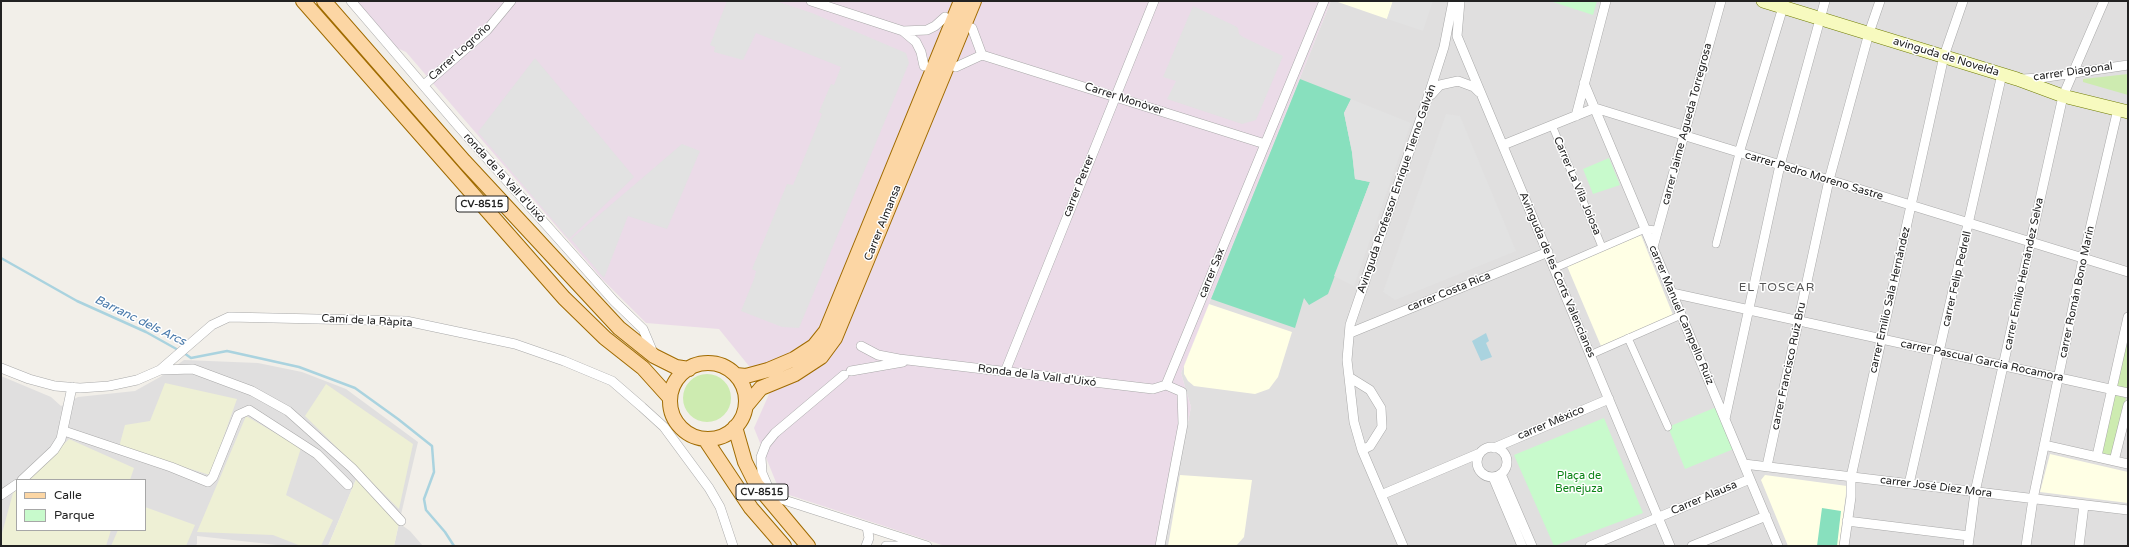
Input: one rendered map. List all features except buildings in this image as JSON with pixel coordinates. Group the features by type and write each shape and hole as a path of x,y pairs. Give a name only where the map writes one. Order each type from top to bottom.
{"main road":[{"name":"CV-8515","path":"303,1 564,298 605,338 643,368 670,398 671,410 679,425 693,436 705,439 751,508 784,546"},
{"name":"CV-8515","path":"324,1 464,161 619,328 654,356 676,367 688,369"},
{"name":"Carrer Almansa","path":"736,375 746,376 768,370 794,359 814,346 826,331 961,1"},
{"name":"Carrer Almansa","path":"746,406 761,388 795,374 821,357 835,338 974,1"},
{"name":"avinguda de Novelda","path":"1768,2 2017,78 2063,96 2123,111"},
{"path":"822,316 826,331"},
{"path":"670,398 676,381 688,369 708,363 728,369 736,375 744,390 746,406 742,417 736,427 727,434 716,438 705,439"},
{"name":"CV-8515","path":"736,427 743,456 756,484 808,546"},
{"path":"743,456 766,485"}],"street":[{"name":"ronda de la Vall d'Uixó","path":"351,1 424,85 458,127 614,301 643,329 654,356"},
{"name":"Carrer Logroño","path":"424,85 487,30 511,1"},
{"path":"811,1 904,31 927,30 935,26 945,17"},
{"name":"carrer Petrer","path":"1005,372 1154,1"},
{"name":"carrer Sax","path":"1166,385 1324,1"},
{"name":"Avinguda Professor Enrique Tierno Galván","path":"1403,546 1362,450 1354,422 1347,360 1350,325 1444,47 1453,1"},
{"name":"Avinguda de les Corts Valencianes","path":"1460,1 1457,36 1670,546"},
{"path":"1576,116 1606,1"},
{"name":"carrer Jaime Agueda Torregrosa","path":"1653,247 1721,1"},
{"path":"1725,419 1780,165 1826,1"},
{"name":"carrer Francisco Ruiz Bru","path":"1767,466 1829,180 1869,33 1880,1"},
{"name":"carrer Emilio Sala Hernández","path":"1844,546 1851,497 1851,477 1881,339 1944,56 1963,1"},
{"name":"carrer Emilio Hernández Selva","path":"1968,546 1975,492 2063,96 2072,72 2104,1"},
{"path":"1716,244 1739,153 1783,7"},
{"path":"956,67 982,55 972,28"},
{"path":"904,31 916,42 921,52 924,66"},
{"name":"Carrer Monòver","path":"982,55 1265,144"},
{"name":"carrer Diagonal","path":"2017,78 2040,78 2072,72 2128,65"},
{"name":"carrer Felip Pedrell","path":"1910,484 2002,74"},
{"path":"1428,97 1440,85 1458,81 1474,87 1482,95"},
{"name":"carrer Manuel Campello Ruiz","path":"1584,83 1778,546"},
{"path":"1503,145 1595,108"},
{"name":"carrer Pedro Moreno Sastre","path":"1595,108 2128,272"},
{"name":"carrer Román Bono Marín","path":"2026,546 2033,499 2084,259 2123,111"},
{"name":"Carrer La Vila Joiosa","path":"1552,125 1602,247"},
{"name":"Carrer La Vila Joiosa","path":"1554,268 1645,229 1658,230"},
{"name":"carrer Costa Rica","path":"1350,333 1548,252"},
{"name":"carrer Pascual Garcia Rocamora","path":"1672,293 2059,378 2112,388 2128,393"},
{"path":"1590,355 1681,315"},
{"name":"Camí de la Ràpita","path":"1,368 29,379 55,386 109,386 137,380 160,370 212,325 229,317 406,321 515,344 571,364 612,381 664,427 709,488 720,507 733,546"},
{"path":"2097,456 2128,317"},
{"path":"1628,338 1668,427"},
{"name":"Ronda de la Vall d'Uixó","path":"861,346 878,355 908,360 1153,389 1166,385"},
{"name":"Ronda de la Vall d'Uixó","path":"766,485 762,473 761,458 766,444 775,433 848,373 908,360"},
{"path":"160,370 194,369 252,391 288,411 352,468 401,521"},
{"path":"1349,377 1370,390 1381,408 1382,427 1370,446 1362,450"},
{"path":"1160,546 1183,424 1182,392 1166,385"},
{"path":"23,479 54,450 64,431 72,387"},
{"name":"carrer México","path":"1494,448 1609,399"},
{"path":"2114,461 2128,405"},
{"path":"64,431 171,467 208,482 213,477 238,415 248,410 317,454 348,485"},
{"path":"2044,445 2128,464"},
{"path":"1381,495 1480,453 1486,448 1501,450 1506,459 1506,468 1497,476 1483,474 1478,468 1477,460 1480,453"},
{"name":"carrer José Díez Mora","path":"1744,464 2128,510"},
{"path":"1497,476 1522,546"},
{"path":"1497,476 1532,546"},
{"name":"Carrer Alausa","path":"1590,546 1750,479"},
{"path":"1,495 16,485"},
{"path":"766,485 781,499 927,546"},
{"path":"2079,546 2084,505"},
{"path":"1692,546 1766,516"},
{"path":"1847,521 1969,536"},
{"path":"866,546 869,538 867,527"},
{"path":"886,546 906,546"}],"shaded area":[{"path":"351,1 1331,1 1181,373 1191,407 1163,546 945,546 780,492 754,428 770,392 719,329 646,323 602,279 406,52 397,48"},
{"path":"727,1 776,1 812,13 906,53 909,63 799,328 782,327 741,311 754,279 756,271 752,269 787,184 793,185 822,114 819,112 831,84 834,85 841,67 756,33 743,60 714,52 715,47 710,45"},
{"path":"1331,1 2128,1 2128,546 1163,546 1191,407 1181,373"},
{"path":"1335,1 1393,1 1387,19"},
{"path":"1393,1 1433,1 1423,31 1387,19"},
{"path":"1193,6 1235,26 1238,28 1239,34 1243,37 1283,56 1256,120 1242,124 1167,99 1176,81 1163,77"},
{"path":"535,58 634,177 569,239 478,132"},
{"path":"1351,99 1411,123 1354,286 1334,276 1370,182 1355,179 1352,152 1344,113"},
{"path":"1446,114 1460,116 1516,251 1395,300 1383,292"},
{"path":"682,144 700,151 667,229 628,216 604,278 571,239"},
{"path":"1641,235 1673,315 1601,346 1567,266"},
{"path":"1209,304 1292,332 1278,377 1269,389 1255,394 1194,386 1188,381 1184,374 1184,366"},
{"path":"184,360 258,363 302,372 346,389 418,442 399,523 357,477 328,546 286,546 197,536 197,544 195,546 1,546 1,376 51,397 61,406 78,397 135,391 160,377"},
{"path":"165,383 237,399 210,475 119,447 125,425 150,421"},
{"path":"326,384 413,444 399,509 305,416"},
{"path":"246,416 301,448 286,495 333,520 321,546 301,546 273,535 197,532"},
{"path":"69,439 134,468 130,479 28,479"},
{"path":"2050,454 2128,472 2128,503 2040,492"},
{"path":"1180,475 1252,480 1244,537 1236,546 1168,546"},
{"path":"1765,475 1847,486 1839,546 1788,546 1761,480"},
{"path":"357,477 399,523 394,546 328,546"},
{"path":"16,490 16,531 111,531 106,546 1,546 1,537 13,493"},
{"path":"146,507 195,525 186,546 111,546 118,531 146,531"},
{"path":"399,523 410,531 423,546 394,546"}],"green space":[{"path":"1550,1 1597,1 1593,15"},
{"path":"2128,74 2128,95 2083,82 2083,79"},
{"path":"1300,79 1351,99 1344,113 1352,152 1355,179 1370,182 1328,294 1309,305 1304,298 1295,328 1211,299"},
{"path":"1609,158 1620,185 1593,194 1583,169"},
{"path":"2128,334 2128,389 2116,386"},
{"path":"702,374 712,374 724,381 731,393 731,403 724,415 712,422 702,422 694,418 687,411 683,403 683,393 687,385 694,378"},
{"path":"2115,394 2126,398 2112,457 2101,454"},
{"path":"1719,406 1736,448 1685,469 1668,427"},
{"name":"Plaça de Benejuza","path":"1604,418 1643,513 1554,546 1514,455"},
{"path":"1822,508 1841,511 1837,546 1817,546"}],"water":[{"path":"1486,333 1489,341 1486,343 1492,357 1481,361 1472,341"}],"waterway":[{"name":"Barranc dels Arcs","path":"1,258 77,301 146,332 180,351"},
{"name":"Barranc dels Arcs","path":"184,353 191,358 227,351 299,367 355,388 432,446 434,472 424,499 426,510 445,532 454,546"}],"district":[{"name":"EL TOSCAR","path":"1777,288"}]}
